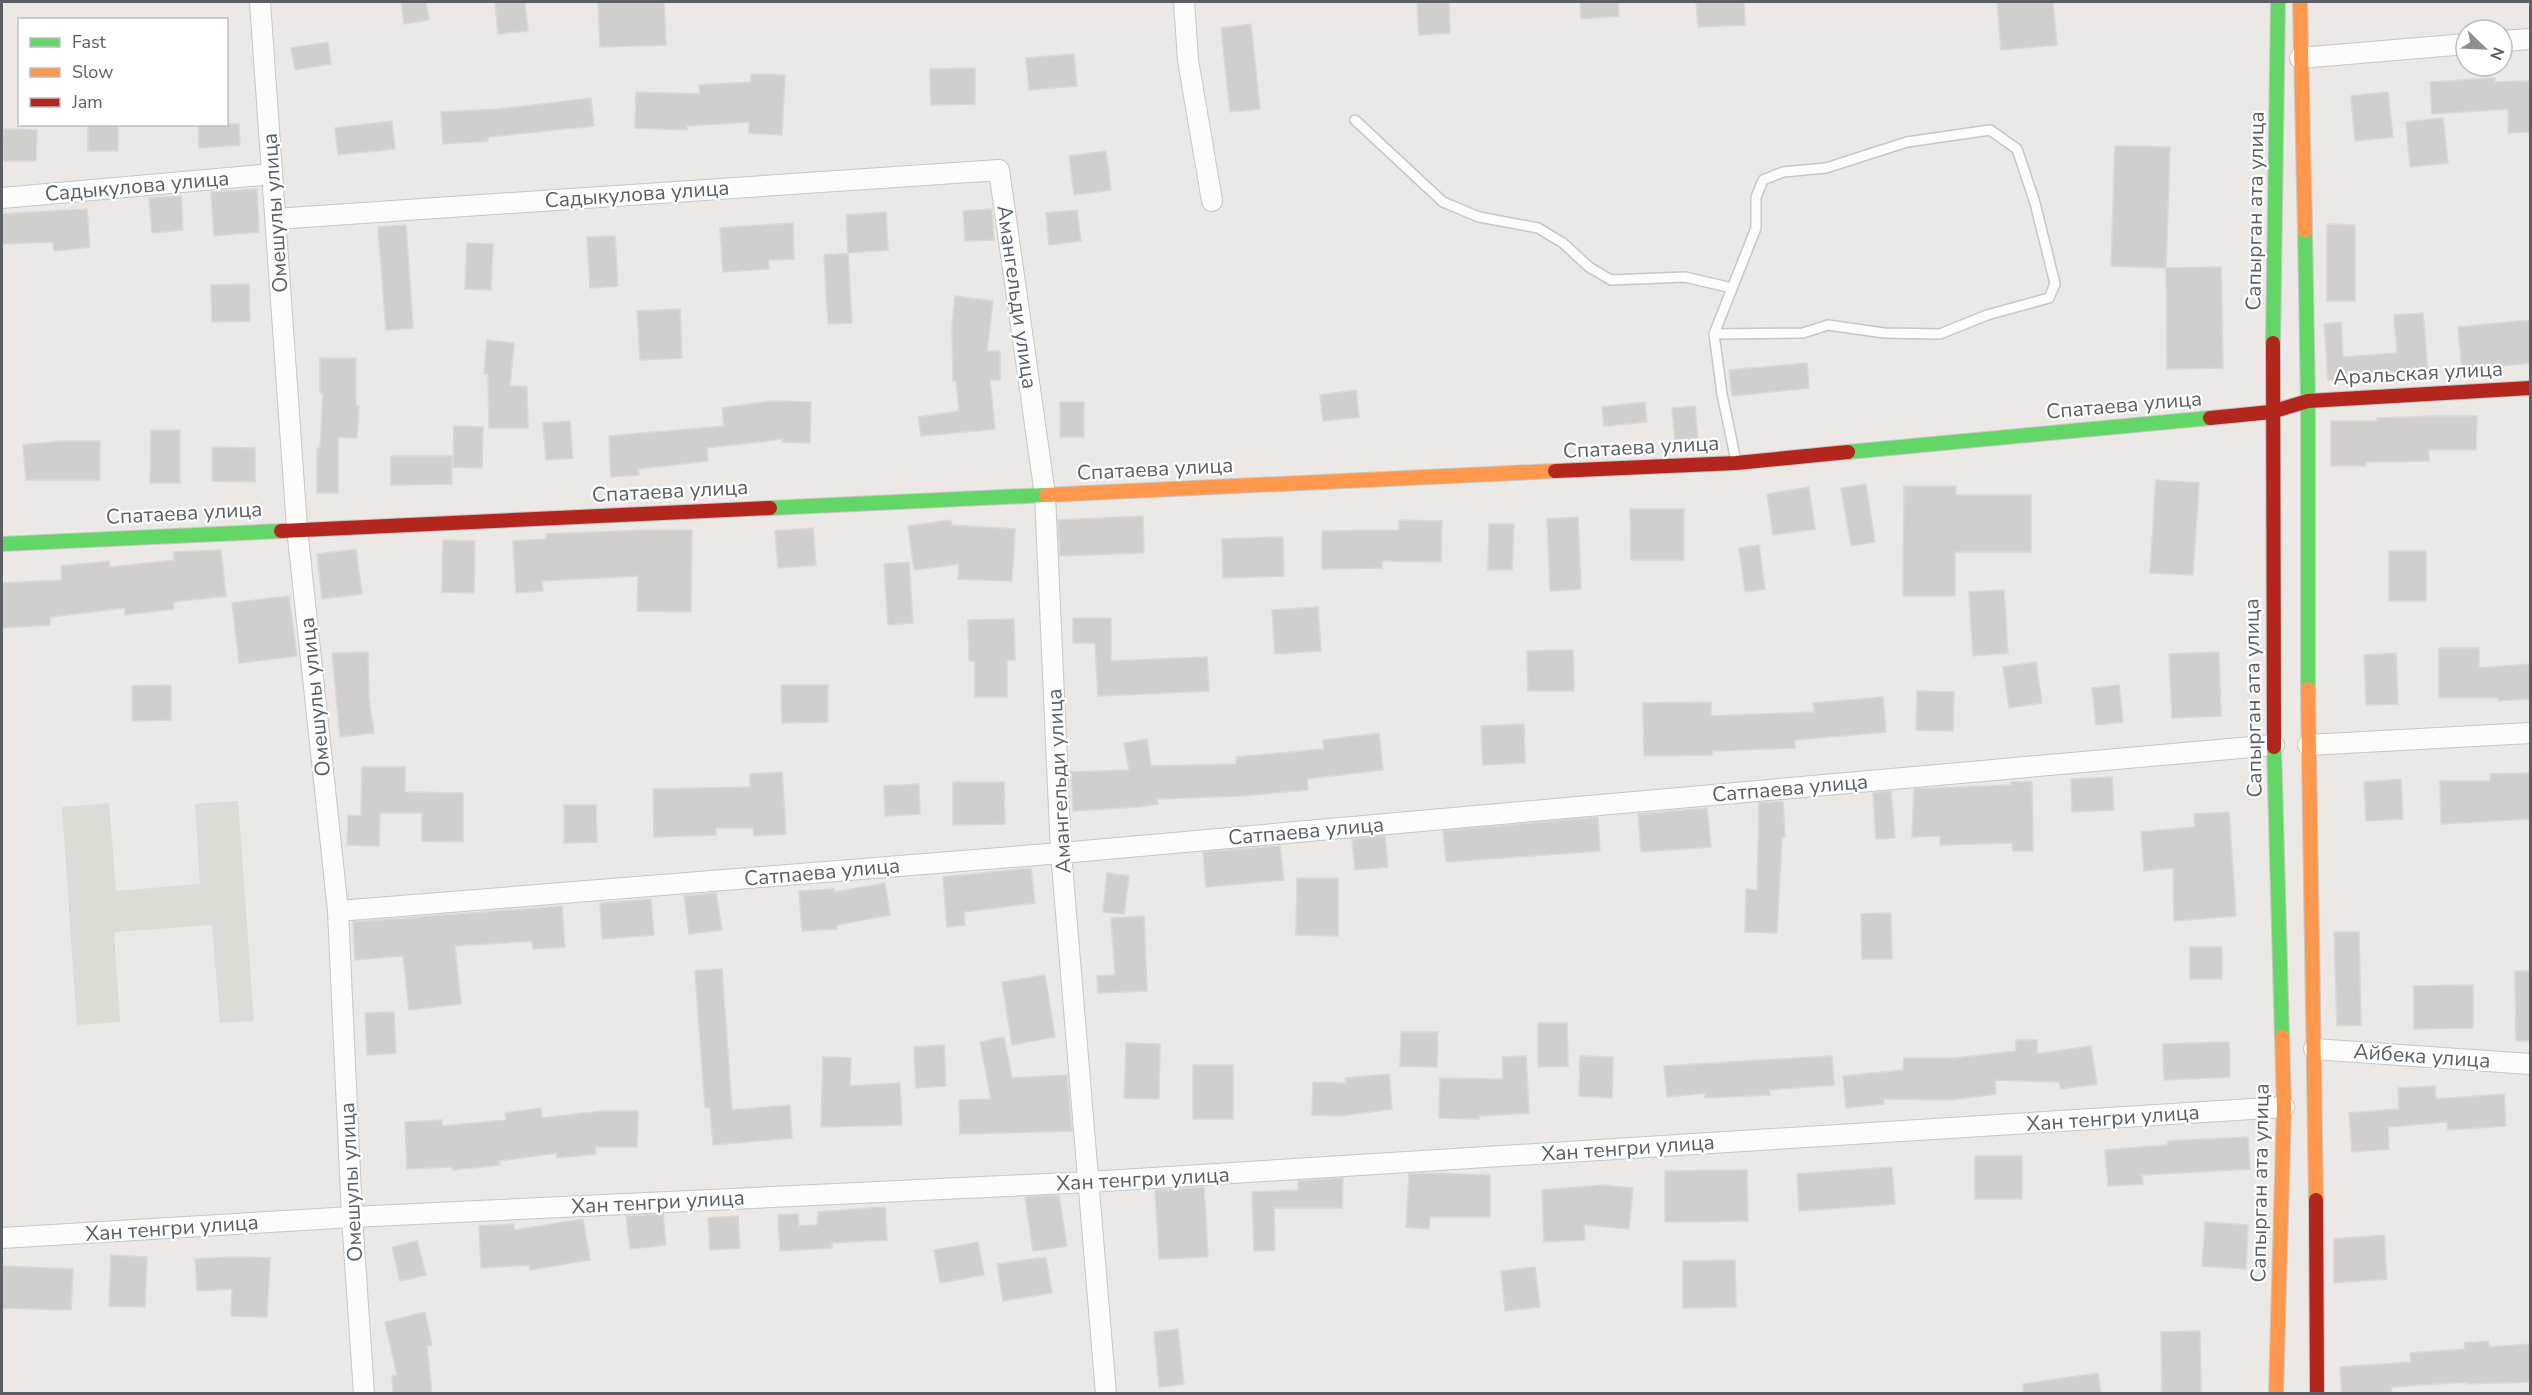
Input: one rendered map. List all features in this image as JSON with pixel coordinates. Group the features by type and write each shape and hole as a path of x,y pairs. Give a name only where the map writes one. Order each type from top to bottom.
{"main road":[{"name":"Сапырган ата улица","path":"2276,1394 2284,1107 2274,745 2271,412 2280,59 2278,2"},
{"path":"2300,2 2308,401 2308,745 2317,1394"},
{"name":"Аральская улица","path":"2308,401 2530,388"},
{"name":"Спатаева улица","path":"2,544 297,528 1736,463 2271,412 2308,401"}],"street":[{"name":"Омешулы улица","path":"260,2 297,528 338,911 352,1217 364,1394"},
{"path":"1184,2 1188,60 1212,201"},
{"path":"2514,40 2530,39"},
{"path":"2300,58 2454,45"},
{"name":"Садыкулова улица","path":"275,219 999,170"},
{"name":"Амангельди улица","path":"999,170 1045,495 1061,853 1106,1394"},
{"name":"Садыкулова улица","path":"2,198 272,174"},
{"path":"2308,745 2530,733"},
{"name":"Сатпаева улица","path":"338,911 1061,853 2274,745"},
{"name":"Айбека улица","path":"2314,1049 2530,1064"},
{"name":"Хан тенгри улица","path":"2,1238 352,1217 1089,1182 2284,1107"}],"lane":[{"path":"1355,120 1443,202 1479,218 1538,228 1563,243 1589,267 1611,280 1685,277 1732,288"},
{"path":"1714,334 1803,333 1828,325 1884,333 1940,334 1987,315 2049,298 2055,284 2017,149 1990,130 1906,142 1826,168 1783,172 1763,180 1756,197 1756,228 1714,334 1722,394 1736,463"}],"shaded area":[{"path":"238,801 254,1021 220,1023 212,925 114,932 120,1022 77,1025 62,807 109,803 116,891 200,884 195,804"}],"building":[{"path":"401,2 426,2 429,20 404,24"},
{"path":"495,2 525,2 528,31 498,34"},
{"path":"598,2 664,2 666,45 600,47"},
{"path":"1417,2 1449,2 1450,33 1419,35"},
{"path":"1580,2 1618,2 1619,16 1581,19"},
{"path":"1696,2 1744,2 1745,25 1698,27"},
{"path":"1997,2 2053,2 2057,45 2001,50"},
{"path":"1251,24 1260,109 1230,112 1221,28"},
{"path":"328,42 331,64 295,70 291,48"},
{"path":"1074,54 1077,86 1029,90 1026,58"},
{"path":"975,68 975,104 931,105 930,69"},
{"path":"751,74 785,75 782,135 749,133 749,122 687,126 687,130 635,128 636,92 700,94 699,85 751,82"},
{"path":"2495,78 2495,82 2530,81 2530,132 2508,133 2508,109 2432,114 2430,82"},
{"path":"2388,92 2393,137 2355,141 2351,96"},
{"path":"591,98 594,126 488,137 488,141 443,144 441,112 499,109"},
{"path":"2443,118 2448,163 2410,167 2406,122"},
{"path":"392,121 395,149 338,155 335,128"},
{"path":"239,124 240,145 199,148 198,126"},
{"path":"88,126 118,126 118,151 88,151"},
{"path":"4,129 37,130 36,161 3,161"},
{"path":"2115,146 2170,147 2166,268 2111,266"},
{"path":"1106,151 1111,190 1074,195 1069,156"},
{"path":"257,189 259,232 214,236 211,192"},
{"path":"181,196 183,230 152,233 149,198"},
{"path":"87,209 90,247 54,251 53,242 2,244 2,214"},
{"path":"992,209 994,240 965,241 963,211"},
{"path":"1077,210 1081,241 1049,245 1046,213"},
{"path":"886,212 888,250 848,253 846,215"},
{"path":"793,223 794,259 768,260 769,269 723,272 720,228"},
{"path":"2327,224 2355,225 2355,301 2327,301"},
{"path":"406,225 413,328 386,330 378,227"},
{"path":"615,236 618,286 590,288 587,237"},
{"path":"467,243 493,244 491,290 465,289"},
{"path":"848,253 852,323 828,324 824,255"},
{"path":"2221,267 2223,368 2167,369 2166,268"},
{"path":"249,284 250,321 212,322 211,285"},
{"path":"955,296 993,301 987,351 1000,351 1000,380 990,380 995,429 921,436 918,417 959,411 956,381 953,381 952,326"},
{"path":"680,309 682,358 640,360 637,311"},
{"path":"2423,313 2428,373 2328,380 2324,324 2341,322 2343,357 2397,353 2394,315"},
{"path":"2530,320 2530,363 2462,370 2458,327"},
{"path":"487,340 514,343 510,386 527,386 528,428 489,428 488,374 484,374"},
{"path":"320,358 356,358 356,406 359,406 357,438 338,437 338,493 317,493 317,448 320,448 323,393 320,393"},
{"path":"1807,363 1809,388 1732,396 1729,370"},
{"path":"1356,390 1359,417 1323,421 1320,395"},
{"path":"771,401 811,402 810,443 782,442 783,439 707,448 708,461 638,469 639,475 611,477 609,436 724,426 722,408"},
{"path":"1060,402 1084,402 1084,437 1060,437"},
{"path":"1645,402 1647,422 1604,426 1602,407"},
{"path":"1695,406 1698,438 1675,440 1672,408"},
{"path":"2477,416 2476,450 2429,450 2429,461 2366,462 2366,466 2331,466 2331,421 2377,421 2377,418"},
{"path":"570,421 573,458 546,460 543,423"},
{"path":"454,426 483,427 482,468 453,467"},
{"path":"151,430 180,430 180,483 150,483"},
{"path":"61,441 100,441 100,480 26,480 23,445"},
{"path":"212,447 255,448 255,482 212,481"},
{"path":"391,456 452,456 452,484 391,485"},
{"path":"2156,480 2199,483 2193,575 2150,573"},
{"path":"1866,484 1875,542 1851,546 1841,488"},
{"path":"1904,486 1956,486 1956,495 2031,495 2031,552 1955,552 1955,596 1903,596"},
{"path":"1809,487 1815,529 1773,535 1767,494"},
{"path":"1630,509 1684,509 1684,560 1631,560"},
{"path":"1143,516 1144,553 1060,556 1058,520"},
{"path":"1578,517 1581,589 1550,591 1547,519"},
{"path":"951,520 952,525 1015,529 1012,581 958,579 959,564 914,570 908,526"},
{"path":"1399,520 1442,521 1441,562 1382,561 1382,568 1322,569 1322,531 1399,530"},
{"path":"1489,524 1514,524 1512,570 1488,570"},
{"path":"813,528 816,565 778,568 775,531"},
{"path":"692,530 691,612 637,611 638,576 542,581 543,591 516,593 513,541 546,539 546,534"},
{"path":"1283,537 1284,576 1223,578 1222,539"},
{"path":"443,540 475,541 474,593 442,592"},
{"path":"1759,545 1765,589 1745,592 1739,548"},
{"path":"356,549 362,594 322,599 317,554"},
{"path":"221,550 226,596 173,602 174,609 125,615 125,608 50,617 50,625 2,628 2,583 62,580 61,566 109,561 110,567 174,560 173,552"},
{"path":"2389,551 2426,551 2426,601 2389,601"},
{"path":"909,562 913,623 888,625 884,564"},
{"path":"2004,590 2008,653 1973,656 1969,592"},
{"path":"289,596 297,656 239,663 232,603"},
{"path":"1318,607 1321,651 1275,654 1272,610"},
{"path":"1073,618 1111,618 1111,661 1207,657 1209,691 1098,696 1095,643 1073,643"},
{"path":"1014,619 1015,660 1007,660 1007,697 975,697 975,661 969,661 968,620"},
{"path":"2439,648 2479,648 2479,668 2530,664 2530,699 2498,701 2498,698 2439,698"},
{"path":"1573,650 1574,691 1528,691 1527,651"},
{"path":"368,652 369,699 374,733 340,737 332,653"},
{"path":"2219,652 2221,716 2172,718 2169,654"},
{"path":"2396,653 2398,704 2366,705 2364,655"},
{"path":"2036,662 2042,703 2009,708 2003,667"},
{"path":"171,685 171,720 132,721 132,686"},
{"path":"781,685 828,685 828,722 782,723"},
{"path":"2119,685 2123,722 2096,725 2092,688"},
{"path":"1917,691 1954,692 1953,731 1916,730"},
{"path":"1883,697 1886,732 1795,740 1795,748 1712,751 1712,755 1644,756 1643,703 1711,702 1711,716 1814,712 1813,703"},
{"path":"1524,724 1525,763 1483,765 1481,726"},
{"path":"1379,733 1383,770 1307,779 1308,790 1239,796 1157,799 1158,804 1073,811 1071,772 1129,770 1124,743 1147,739 1151,766 1236,764 1236,757 1324,749 1323,740"},
{"path":"362,767 405,767 405,792 463,793 463,842 422,841 422,813 380,813 379,846 347,845 348,815 361,816"},
{"path":"782,772 786,834 754,836 753,828 716,828 716,835 654,837 653,789 750,787 750,774"},
{"path":"2530,773 2530,819 2441,824 2440,781 2490,781 2490,774"},
{"path":"2112,777 2114,810 2072,812 2071,779"},
{"path":"2401,779 2403,819 2366,821 2364,782"},
{"path":"953,782 1004,782 1005,824 953,825"},
{"path":"2011,782 2032,782 2033,851 2013,851 2012,843 1940,845 1940,836 1912,837 1914,789 2011,785"},
{"path":"919,784 920,814 885,816 884,786"},
{"path":"1891,791 1895,838 1876,839 1873,793"},
{"path":"1783,801 1785,837 1782,837 1777,933 1745,932 1746,889 1757,890 1759,803"},
{"path":"564,805 596,805 597,842 564,843"},
{"path":"1707,808 1711,847 1641,852 1638,814"},
{"path":"2229,812 2236,916 2174,921 2173,868 2144,871 2141,832 2195,827 2194,814"},
{"path":"1598,817 1600,851 1446,862 1443,831"},
{"path":"1385,836 1388,867 1355,870 1352,839"},
{"path":"1280,846 1284,880 1206,887 1203,852"},
{"path":"1031,868 1035,903 964,912 965,925 947,927 943,877"},
{"path":"1107,873 1129,876 1124,914 1103,912"},
{"path":"1297,878 1338,878 1338,936 1296,935"},
{"path":"885,883 890,915 837,925 837,929 802,931 799,891 834,889 834,892"},
{"path":"716,893 722,930 689,934 684,896"},
{"path":"651,899 654,935 602,939 600,903"},
{"path":"562,906 565,947 533,949 532,941 455,946 461,1004 409,1010 403,956 355,960 353,922"},
{"path":"1891,913 1892,959 1862,959 1861,914"},
{"path":"1144,916 1147,991 1098,993 1097,976 1115,975 1111,918"},
{"path":"2334,932 2359,932 2361,1025 2337,1026"},
{"path":"2190,947 2222,947 2222,979 2190,979"},
{"path":"722,969 732,1110 790,1105 792,1138 713,1145 710,1108 705,1108 695,971"},
{"path":"2515,971 2530,971 2530,1041 2516,1041"},
{"path":"1045,975 1055,1037 1012,1045 1002,982"},
{"path":"2473,985 2473,1028 2414,1029 2414,986"},
{"path":"394,1012 396,1053 367,1055 365,1013"},
{"path":"1538,1023 1567,1023 1568,1066 1538,1067"},
{"path":"1401,1032 1438,1032 1437,1067 1400,1066"},
{"path":"1004,1037 1012,1078 1067,1075 1072,1131 960,1134 959,1100 991,1099 980,1042"},
{"path":"2016,1040 2037,1040 2037,1054 2091,1046 2097,1084 2061,1089 2059,1082 1995,1080 1996,1094 1951,1100 1884,1099 1884,1104 1846,1108 1843,1076 1903,1070 1904,1058 1955,1058 2016,1051"},
{"path":"2229,1042 2230,1077 2164,1080 2163,1044"},
{"path":"1126,1043 1160,1044 1159,1099 1124,1098"},
{"path":"944,1045 946,1086 916,1088 914,1047"},
{"path":"1526,1056 1529,1113 1479,1116 1479,1119 1439,1118 1440,1078 1503,1079 1502,1057"},
{"path":"1580,1056 1613,1057 1612,1098 1579,1096"},
{"path":"1832,1056 1834,1085 1769,1090 1770,1095 1705,1098 1705,1093 1667,1097 1664,1066"},
{"path":"823,1057 851,1058 850,1086 900,1083 902,1125 821,1127"},
{"path":"1193,1065 1233,1065 1233,1119 1193,1119"},
{"path":"1389,1074 1392,1109 1340,1116 1312,1115 1313,1082 1346,1083 1345,1078"},
{"path":"2435,1086 2436,1099 2504,1094 2506,1126 2448,1130 2447,1122 2388,1127 2389,1149 2352,1152 2349,1113 2399,1109 2398,1088"},
{"path":"541,1108 542,1118 602,1111 638,1111 637,1147 595,1147 596,1154 557,1158 557,1153 499,1161 500,1165 453,1170 452,1167 407,1169 405,1122 442,1120 442,1126 506,1120 505,1113"},
{"path":"2248,1137 2250,1169 2142,1175 2143,1184 2108,1186 2105,1150 2168,1145 2168,1141"},
{"path":"1975,1156 2022,1156 2022,1199 1975,1199"},
{"path":"1892,1167 1895,1204 1799,1211 1797,1174"},
{"path":"1747,1170 1748,1221 1665,1222 1665,1171"},
{"path":"1409,1174 1490,1175 1490,1217 1430,1217 1429,1229 1406,1227"},
{"path":"1343,1178 1342,1208 1274,1208 1275,1250 1254,1251 1252,1192 1298,1190 1298,1181"},
{"path":"1603,1185 1633,1188 1629,1229 1584,1225 1585,1240 1544,1242 1542,1190"},
{"path":"1204,1187 1208,1257 1159,1259 1155,1190"},
{"path":"1059,1195 1067,1246 1033,1251 1025,1197"},
{"path":"885,1207 887,1240 832,1243 832,1248 780,1251 778,1215 798,1214 799,1226 817,1225 818,1212"},
{"path":"663,1214 666,1245 630,1249 626,1216"},
{"path":"738,1216 740,1248 710,1250 708,1218"},
{"path":"583,1219 590,1260 530,1270 529,1265 481,1268 479,1226 514,1224 514,1230"},
{"path":"2205,1222 2248,1225 2246,1269 2202,1266"},
{"path":"2384,1235 2387,1279 2334,1283 2334,1239"},
{"path":"417,1241 426,1275 400,1281 392,1247"},
{"path":"978,1242 984,1275 940,1283 934,1250"},
{"path":"111,1255 147,1257 145,1307 109,1306"},
{"path":"1046,1257 1052,1293 1003,1301 997,1264"},
{"path":"270,1258 267,1317 231,1316 232,1289 197,1291 195,1259"},
{"path":"1735,1260 1736,1307 1683,1308 1683,1261"},
{"path":"2,1266 73,1269 71,1310 2,1308"},
{"path":"1535,1267 1540,1307 1505,1311 1501,1271"},
{"path":"425,1312 432,1345 427,1346 432,1394 393,1394 392,1376 397,1375 385,1322"},
{"path":"1178,1329 1184,1384 1159,1387 1154,1332"},
{"path":"2200,1331 2201,1393 2162,1394 2161,1332"},
{"path":"2488,1341 2489,1347 2530,1344 2530,1382 2467,1384 2467,1382 2391,1387 2392,1394 2342,1394 2340,1367 2411,1362 2410,1353 2465,1349 2464,1343"},
{"path":"2098,1373 2101,1394 2024,1394 2023,1384"}],"traffic: fast":[{"path":"2273,343 2278,2"},
{"path":"2305,231 2308,401 2308,689"},
{"path":"1848,452 2210,418"},
{"path":"770,508 1046,495"},
{"path":"2,544 281,531"},
{"path":"2274,747 2282,1037"}],"traffic: slow":[{"path":"2300,2 2305,231"},
{"path":"1046,495 1555,471"},
{"path":"2308,689 2316,1200"},
{"path":"2276,1394 2284,1107 2282,1037"}],"traffic: jam":[{"path":"2273,343 2274,747"},
{"path":"2210,418 2271,412 2308,401 2530,388"},
{"path":"1555,471 1736,463 1848,452"},
{"path":"281,531 770,508"},
{"path":"2316,1200 2317,1394"}]}
